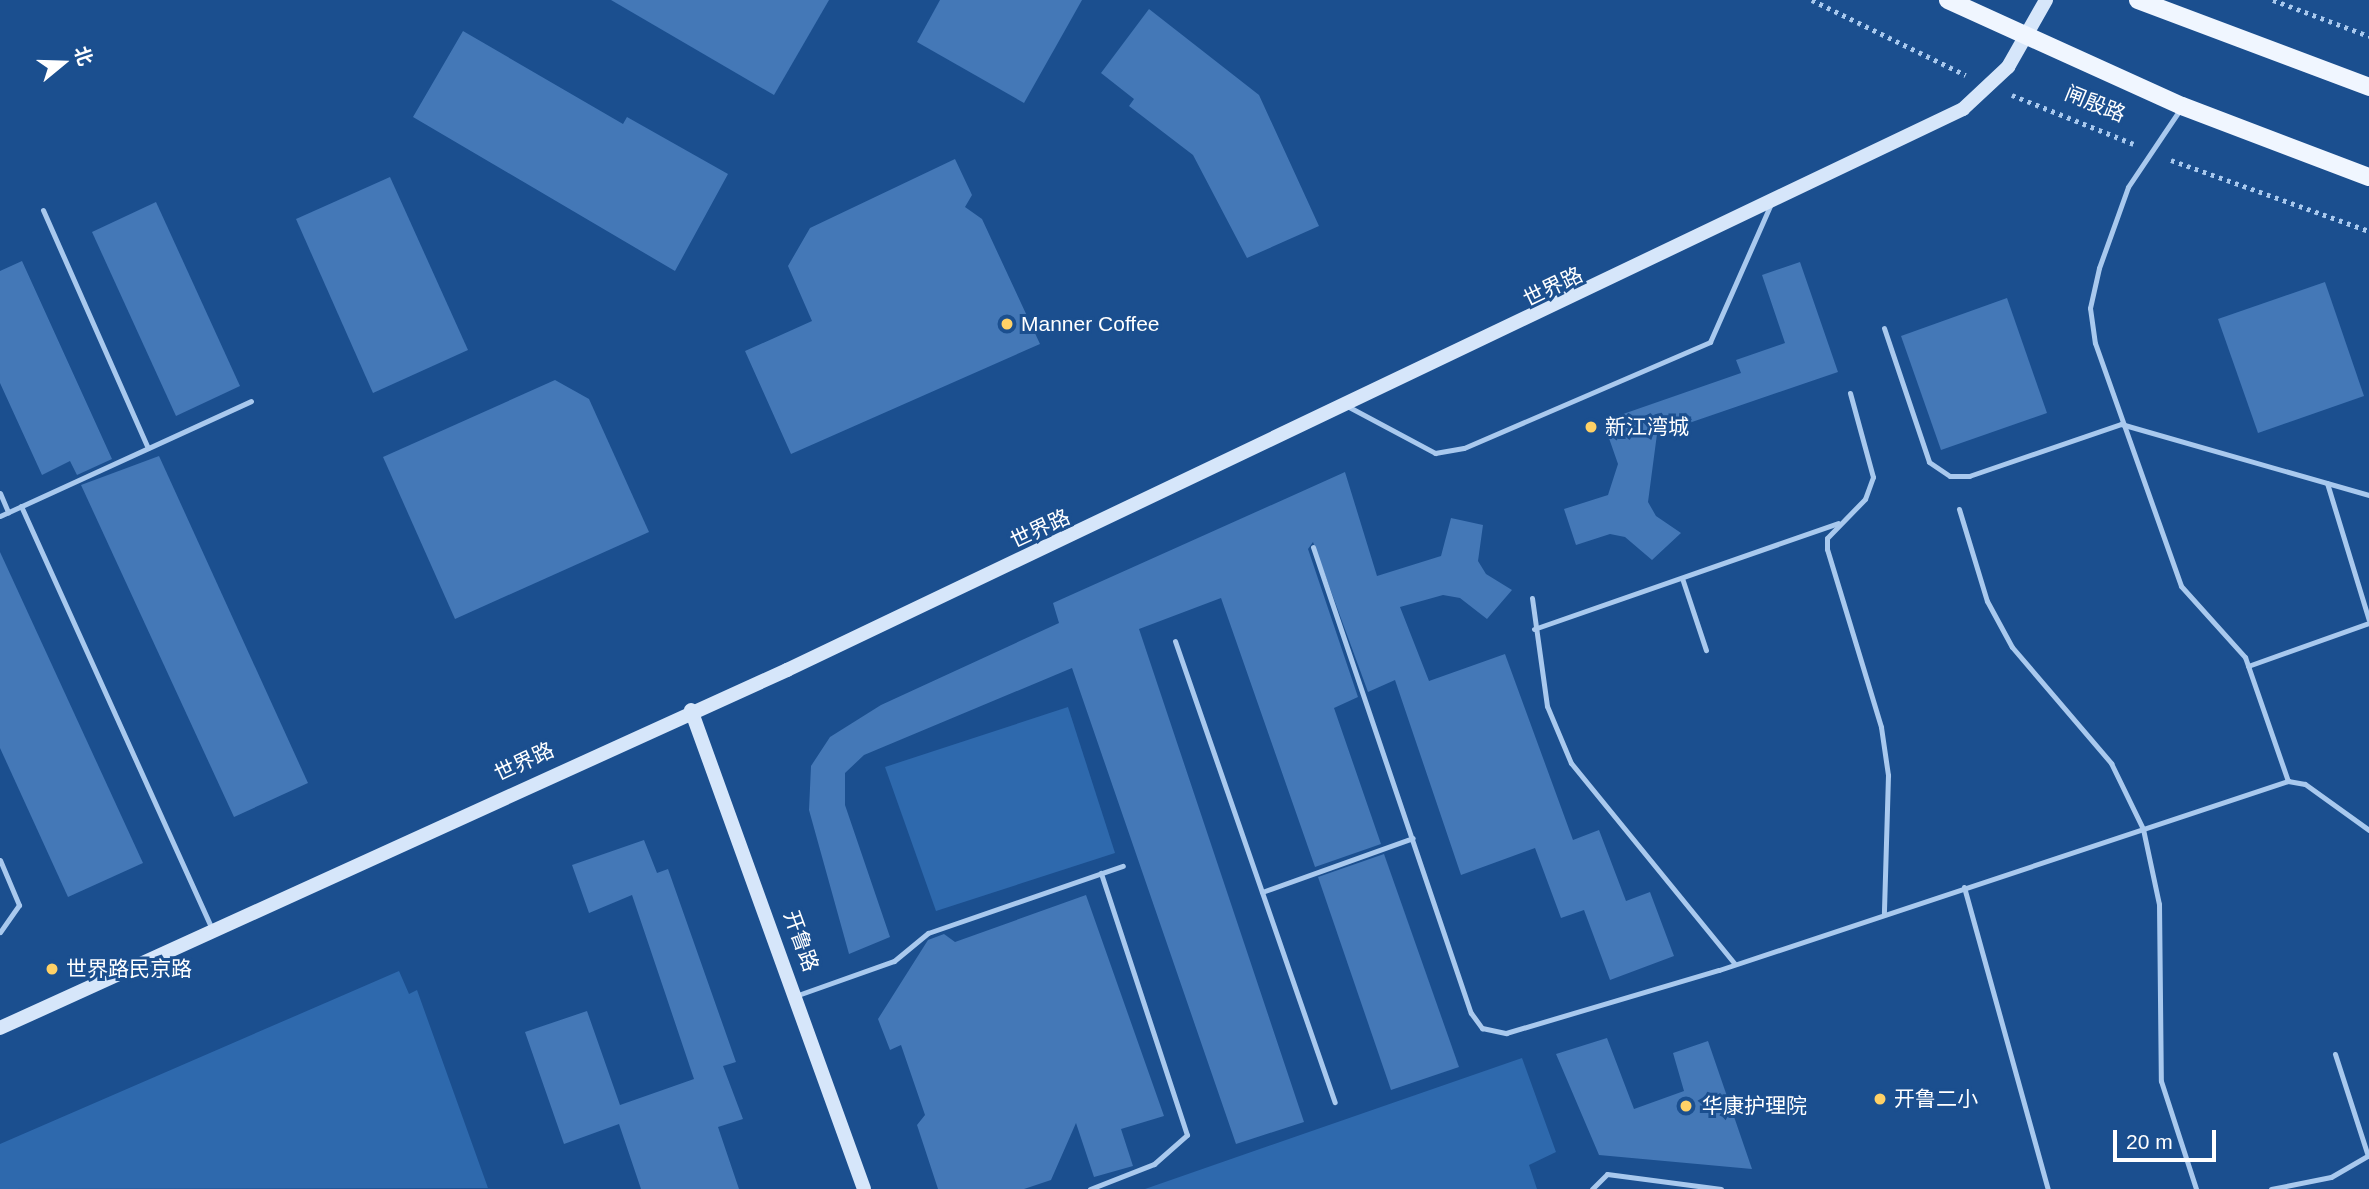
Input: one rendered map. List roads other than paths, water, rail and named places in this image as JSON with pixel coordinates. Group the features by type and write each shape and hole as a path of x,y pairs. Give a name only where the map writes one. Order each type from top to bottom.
{"main road":[{"name":"闸殷路","path":"1948,0 2182,106 2369,177"},
{"path":"2138,0 2369,87"}],"street":[{"name":"世界路","path":"0,1028 1349,407 1964,109 1992,87 2029,38 2046,0"},
{"name":"开鲁路","path":"691,710 798,995 864,1189"}],"lane":[{"path":"2182,106 2128,187 2090,308 2121,424 2181,586 2248,666 2288,781"},
{"path":"1349,407 1435,453 1464,447 1710,342 1771,204"},
{"path":"43,211 148,448"},
{"path":"1884,328 1929,462 1950,476 1969,476 2121,424 2369,495"},
{"path":"1850,393 1873,477 1865,499 1840,522 1827,549 1881,727 1888,775 1884,913"},
{"path":"0,516 251,401"},
{"path":"2248,666 2369,621 2327,483"},
{"path":"0,493 8,512"},
{"path":"21,506 212,929"},
{"path":"1959,509 1987,601 2012,647 2110,763 2143,830 2159,904 2161,1080 2196,1189"},
{"path":"1534,629 1840,522"},
{"path":"1313,547 1471,1013 1482,1028 1506,1033 1735,964 2288,781 2305,784 2369,830"},
{"path":"1682,578 1706,650"},
{"path":"1532,598 1534,629 1547,706 1571,763 1735,964"},
{"path":"1175,641 1335,1102"},
{"path":"1262,892 1413,838"},
{"path":"0,860 19,905 0,932"},
{"path":"798,995 894,961 928,933 1123,866"},
{"path":"1090,1189 1154,1164 1187,1135 1101,873"},
{"path":"1965,887 2048,1189"},
{"path":"2271,1189 2331,1177 2368,1155 2335,1054"},
{"path":"1592,1189 1607,1174 1721,1189"}],"place":[{"name":"Manner Coffee","path":"1007,324"},
{"name":"新江湾城","path":"1591,427"},
{"name":"世界路民京路","path":"52,969"},
{"name":"开鲁二小","path":"1880,1099"},
{"name":"华康护理院","path":"1686,1106"}]}
